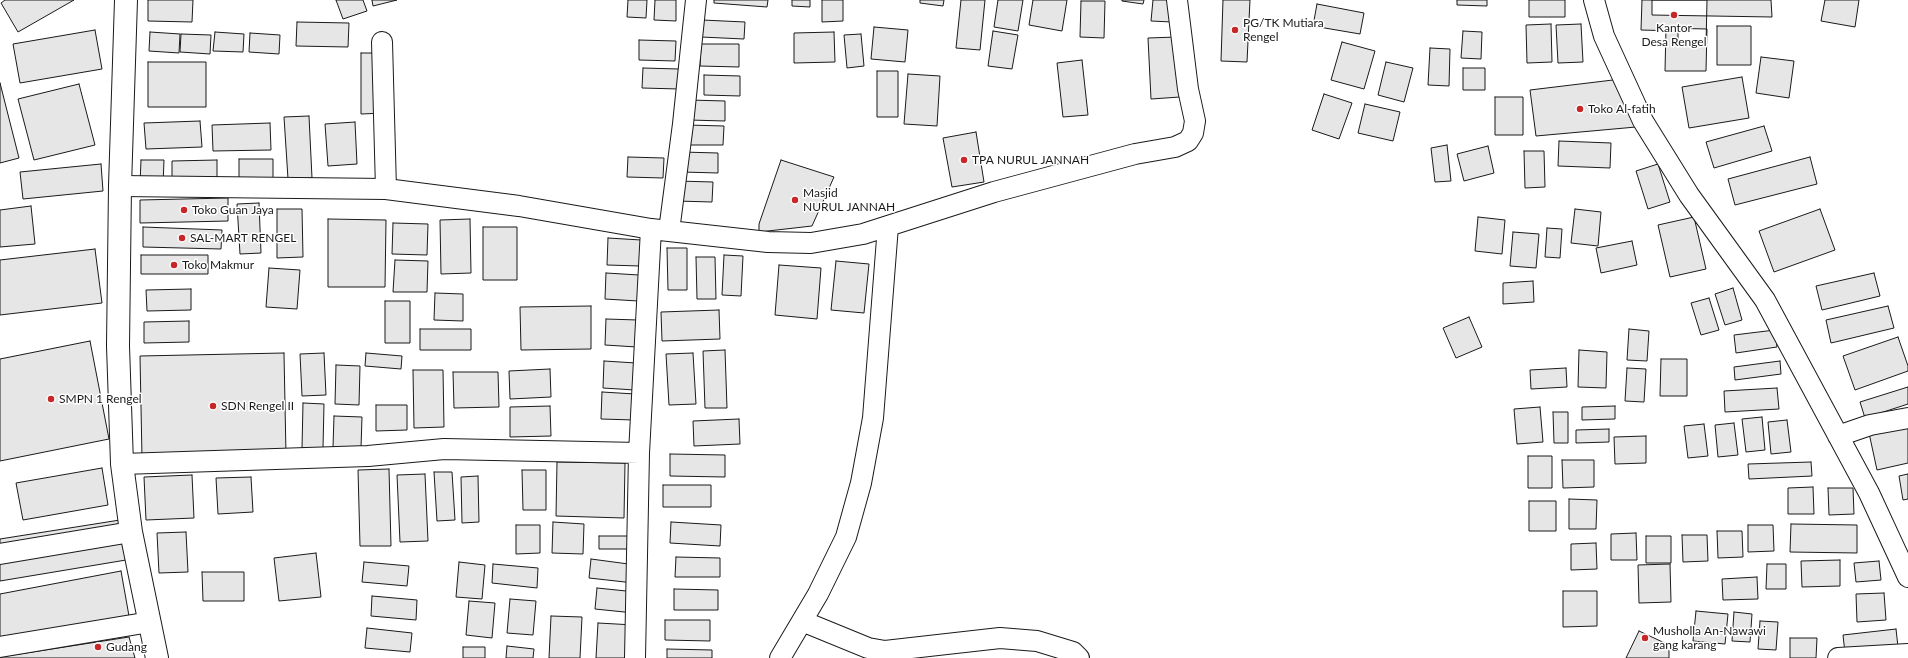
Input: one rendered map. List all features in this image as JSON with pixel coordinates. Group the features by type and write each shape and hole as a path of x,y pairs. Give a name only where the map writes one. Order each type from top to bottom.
{"street":[{"path":"126,0 120,186 118,346 122,464 131,532 157,658"},
{"path":"635,658 639,453 660,230 683,124 696,0"},
{"path":"120,186 386,189 519,206 660,230 768,242 811,243 863,234 994,192 1135,154 1175,147 1188,141 1194,132 1195,121 1188,89 1177,0"},
{"path":"1594,0 1604,36 1643,122 1688,195 1765,300 1869,493 1908,577"},
{"path":"382,42 386,189"},
{"path":"780,658 818,594 846,537 861,483 873,418 888,226"},
{"path":"1838,436 1870,425 1908,418"},
{"path":"122,464 368,456 444,449 639,453"},
{"path":"0,554 131,532"},
{"path":"802,621 868,648 885,651 1000,638 1037,641 1072,652 1079,658"},
{"path":"0,647 150,622"},
{"path":"1838,658 1908,654"}],"building":[{"path":"5,0 74,0 18,32 1,3"},
{"path":"148,0 193,0 192,22 148,21"},
{"path":"336,0 363,0 367,11 343,19"},
{"path":"372,0 397,0 373,6"},
{"path":"628,0 647,0 646,18 627,17"},
{"path":"655,0 676,0 676,21 654,20"},
{"path":"714,0 768,0 767,7 714,3"},
{"path":"792,0 810,0 810,7 792,6"},
{"path":"822,0 843,0 843,21 822,22"},
{"path":"920,0 944,0 943,6 920,3"},
{"path":"961,0 985,0 980,50 956,48"},
{"path":"998,0 1023,0 1018,31 994,27"},
{"path":"1033,0 1067,0 1062,31 1029,25"},
{"path":"1122,0 1144,0 1143,4"},
{"path":"1153,0 1173,0 1172,22 1151,21"},
{"name":"PG/TK Mutiara Rengel","path":"1223,0 1250,0 1247,62 1221,61"},
{"path":"1457,0 1487,0 1487,6 1457,5"},
{"path":"1529,0 1565,0 1565,17 1529,17"},
{"name":"Kantor Desa Rengel","path":"1642,0 1707,0 1706,46 1678,46 1678,31 1641,30"},
{"name":"Kantor Desa Rengel","path":"1652,0 1771,0 1772,17 1652,15"},
{"path":"1825,0 1859,0 1855,27 1821,21"},
{"path":"1081,1 1105,1 1104,38 1080,37"},
{"path":"1317,4 1364,13 1360,34 1313,26"},
{"path":"702,20 745,22 744,39 701,37"},
{"path":"297,22 349,23 348,47 296,46"},
{"path":"1551,24 1552,62 1527,63 1526,25"},
{"path":"1581,24 1583,62 1558,63 1556,25"},
{"path":"1717,26 1751,26 1751,65 1717,65"},
{"path":"874,27 908,30 905,62 871,59"},
{"path":"1666,28 1707,29 1706,71 1665,71"},
{"path":"95,30 102,69 20,83 13,44"},
{"path":"993,31 1018,35 1012,69 988,66"},
{"path":"1463,31 1482,32 1481,59 1461,58"},
{"path":"150,32 180,34 179,53 149,51"},
{"path":"215,32 244,34 243,52 213,51"},
{"path":"834,32 835,62 794,63 794,33"},
{"path":"250,33 280,35 279,54 249,52"},
{"path":"181,34 211,35 210,54 180,52"},
{"path":"861,34 864,66 847,68 844,35"},
{"path":"1177,37 1180,97 1151,99 1148,38"},
{"path":"639,40 676,41 675,61 639,60"},
{"path":"1342,42 1375,51 1364,89 1331,80"},
{"path":"701,44 739,44 739,67 700,66"},
{"path":"1430,48 1450,49 1449,86 1428,85"},
{"path":"361,53 384,53 385,113 361,114"},
{"path":"1761,57 1794,61 1789,98 1756,93"},
{"path":"1082,60 1088,115 1063,117 1057,63"},
{"path":"148,62 206,62 206,107 148,107"},
{"path":"1386,62 1413,68 1404,102 1378,95"},
{"path":"643,68 679,69 679,89 642,88"},
{"path":"1463,68 1485,68 1485,90 1463,90"},
{"path":"877,71 898,71 898,117 877,117"},
{"path":"908,74 940,76 937,126 904,124"},
{"path":"704,75 740,76 740,96 704,95"},
{"path":"1742,77 1749,118 1689,128 1682,87"},
{"name":"Toko Al-fatih","path":"1613,80 1636,127 1536,136 1530,90"},
{"path":"0,83 19,158 0,163"},
{"path":"79,84 95,145 34,160 18,99"},
{"path":"1324,94 1352,103 1339,139 1312,130"},
{"path":"1495,97 1523,97 1523,135 1495,135"},
{"path":"689,100 725,101 725,121 689,120"},
{"path":"1365,104 1400,112 1393,141 1358,133"},
{"path":"309,116 312,178 288,179 284,117"},
{"path":"200,121 202,147 146,149 144,123"},
{"path":"355,122 357,164 328,166 325,124"},
{"path":"270,123 271,150 213,151 212,125"},
{"path":"687,125 724,126 723,145 687,145"},
{"path":"1764,126 1772,151 1714,168 1706,142"},
{"name":"TPA NURUL JANNAH","path":"976,132 984,182 952,187 943,138"},
{"path":"1559,141 1611,143 1610,168 1558,166"},
{"path":"1447,145 1451,181 1435,182 1431,148"},
{"path":"1488,146 1494,173 1464,181 1457,154"},
{"path":"1524,151 1544,151 1545,187 1525,188"},
{"path":"682,152 718,153 718,173 682,172"},
{"path":"628,157 664,158 663,178 627,177"},
{"path":"1810,157 1817,184 1735,205 1728,179"},
{"path":"239,159 273,159 273,187 239,187"},
{"path":"141,160 164,160 163,185 140,184"},
{"path":"217,160 217,184 172,185 172,161"},
{"name":"Masjid NURUL JANNAH","path":"781,160 834,177 812,226 759,232 759,224"},
{"path":"101,164 103,191 23,199 20,172"},
{"path":"1658,164 1670,202 1648,209 1636,171"},
{"path":"677,181 713,182 712,202 676,201"},
{"name":"Toko Guan Jaya","path":"228,198 228,221 140,223 140,200"},
{"path":"259,203 261,253 240,254 237,204"},
{"path":"31,206 35,244 0,247 0,210"},
{"path":"277,209 302,209 303,257 277,258"},
{"path":"1575,209 1601,212 1598,246 1571,243"},
{"path":"1820,209 1835,250 1774,272 1759,231"},
{"path":"1478,217 1505,220 1502,254 1475,251"},
{"path":"1694,217 1706,269 1670,277 1658,225"},
{"path":"328,219 386,220 385,287 328,287"},
{"path":"470,219 471,273 441,274 440,220"},
{"path":"393,223 428,224 427,255 392,254"},
{"name":"SAL-MART RENGEL","path":"143,227 222,230 221,249 143,247"},
{"path":"483,227 517,227 517,280 483,280"},
{"path":"1547,228 1562,229 1560,258 1545,257"},
{"path":"1513,232 1539,234 1536,268 1510,266"},
{"path":"608,238 641,240 640,266 607,265"},
{"path":"1632,241 1637,265 1601,273 1596,248"},
{"path":"667,248 687,248 687,290 668,290"},
{"path":"95,249 102,303 0,315 0,260"},
{"name":"Toko Makmur","path":"141,255 208,255 208,274 141,274"},
{"path":"724,255 743,256 741,296 722,295"},
{"path":"696,257 715,257 716,299 697,299"},
{"path":"395,260 428,261 427,292 393,292"},
{"path":"836,261 869,264 864,313 831,310"},
{"path":"779,265 821,268 817,319 775,315"},
{"path":"269,268 300,270 297,309 266,307"},
{"path":"606,273 639,275 638,301 605,299"},
{"path":"1874,273 1880,296 1822,310 1816,286"},
{"path":"1533,281 1534,302 1503,304 1503,283"},
{"path":"1733,288 1742,320 1725,325 1715,294"},
{"path":"191,289 191,310 147,311 146,290"},
{"path":"435,293 463,294 463,321 434,320"},
{"path":"1709,298 1719,330 1701,335 1691,303"},
{"path":"385,301 410,301 410,343 385,343"},
{"path":"591,306 591,349 521,350 520,307"},
{"path":"1888,306 1894,328 1831,343 1826,320"},
{"path":"719,310 720,339 662,341 661,312"},
{"path":"1469,317 1482,347 1456,358 1443,328"},
{"path":"606,319 638,320 637,347 605,345"},
{"path":"189,321 189,342 144,343 144,322"},
{"path":"420,329 471,329 471,350 420,350"},
{"path":"1629,329 1649,331 1647,361 1627,360"},
{"path":"1775,330 1777,347 1736,353 1734,335"},
{"path":"1898,337 1908,366 1908,371 1855,390 1843,356"},
{"name":"SMPN 1 Rengel","path":"90,341 109,439 0,461 0,359"},
{"path":"725,350 727,408 705,408 703,351"},
{"path":"1579,350 1607,352 1606,388 1578,387"},
{"name":"SDN Rengel II","path":"284,353 286,455 142,458 140,356"},
{"path":"324,353 326,395 302,396 300,354"},
{"path":"366,353 402,356 401,369 365,366"},
{"path":"693,353 696,404 669,405 666,354"},
{"path":"1661,359 1687,359 1687,396 1660,396"},
{"path":"604,361 636,363 635,390 603,388"},
{"path":"1780,361 1781,374 1735,380 1734,367"},
{"path":"336,365 360,366 359,405 335,404"},
{"path":"1566,368 1567,387 1531,389 1530,370"},
{"path":"1627,368 1646,369 1644,402 1625,401"},
{"path":"550,369 551,397 510,399 509,371"},
{"path":"413,370 443,370 444,427 414,428"},
{"path":"453,372 498,372 499,407 454,408"},
{"path":"1908,387 1908,404 1865,418 1860,402"},
{"path":"1777,388 1779,409 1725,412 1724,391"},
{"path":"602,392 635,394 634,420 601,419"},
{"path":"303,403 324,404 323,448 302,448"},
{"path":"376,405 407,405 407,430 376,431"},
{"path":"550,406 551,436 510,437 510,407"},
{"path":"1615,406 1615,419 1582,420 1582,407"},
{"path":"1540,407 1543,442 1517,444 1514,409"},
{"path":"1553,412 1568,412 1568,443 1554,443"},
{"path":"334,416 362,417 361,448 333,447"},
{"path":"1762,417 1765,450 1746,452 1742,419"},
{"path":"739,419 740,444 694,446 693,421"},
{"path":"1787,420 1791,452 1771,454 1768,422"},
{"path":"1734,423 1738,455 1718,457 1715,425"},
{"path":"1704,424 1708,456 1688,458 1684,426"},
{"path":"1908,424 1908,463 1877,470 1869,433"},
{"path":"1609,429 1609,442 1576,443 1576,430"},
{"path":"1646,436 1646,463 1615,464 1614,437"},
{"path":"670,454 725,455 725,477 670,476"},
{"path":"1528,456 1552,456 1552,488 1528,488"},
{"path":"1562,460 1594,460 1594,487 1563,488"},
{"path":"557,462 625,463 624,518 556,516"},
{"path":"1811,462 1812,476 1749,479 1748,464"},
{"path":"102,468 108,505 23,520 16,483"},
{"path":"389,469 391,546 360,546 358,470"},
{"path":"522,470 546,470 546,510 523,510"},
{"path":"434,472 452,472 455,520 437,521"},
{"path":"425,474 428,541 400,542 397,475"},
{"path":"1908,474 1908,499 1903,500 1899,476"},
{"path":"192,475 194,518 146,520 144,477"},
{"path":"478,476 479,522 462,523 461,477"},
{"path":"251,477 253,512 218,514 216,478"},
{"path":"663,485 711,485 711,507 663,507"},
{"path":"1813,487 1814,514 1788,514 1788,488"},
{"path":"1828,488 1853,488 1854,514 1829,515"},
{"path":"1569,499 1597,500 1596,529 1569,529"},
{"path":"1529,501 1556,501 1556,531 1529,531"},
{"path":"120,520 126,560 0,581 0,539"},
{"path":"553,522 584,524 583,554 552,553"},
{"path":"671,522 721,525 720,546 670,543"},
{"path":"1791,524 1857,525 1857,553 1790,552"},
{"path":"516,525 540,525 540,553 516,554"},
{"path":"1748,525 1773,525 1774,551 1748,552"},
{"path":"1717,531 1742,531 1743,557 1718,558"},
{"path":"186,532 188,572 159,573 157,533"},
{"path":"1636,533 1637,560 1611,560 1611,534"},
{"path":"1682,535 1707,535 1708,561 1683,562"},
{"path":"599,536 631,536 631,549 599,549"},
{"path":"1646,536 1671,536 1671,563 1646,563"},
{"path":"1596,543 1597,569 1571,570 1571,544"},
{"path":"316,553 321,597 279,601 274,558"},
{"path":"676,557 720,558 720,577 675,577"},
{"path":"591,559 636,565 634,583 589,578"},
{"path":"1840,560 1840,586 1802,587 1801,561"},
{"path":"1879,561 1881,580 1856,582 1854,563"},
{"path":"364,562 409,566 407,586 362,582"},
{"path":"459,562 485,565 482,599 456,597"},
{"path":"493,564 538,568 537,588 492,583"},
{"path":"1670,564 1671,602 1639,603 1638,565"},
{"path":"1767,564 1786,564 1786,589 1766,589"},
{"path":"121,571 129,616 0,637 0,594"},
{"path":"202,572 244,572 244,601 203,601"},
{"path":"1757,577 1758,599 1723,600 1722,579"},
{"path":"597,588 636,592 634,613 595,609"},
{"path":"674,589 718,590 718,610 674,610"},
{"path":"1563,591 1597,591 1597,626 1563,627"},
{"path":"1884,593 1886,620 1857,622 1856,594"},
{"path":"372,596 417,600 416,620 371,616"},
{"path":"510,599 536,601 533,635 507,633"},
{"path":"469,601 495,603 492,638 466,635"},
{"path":"1696,611 1728,614 1725,644 1693,641"},
{"path":"1734,612 1752,614 1750,642 1732,641"},
{"path":"551,616 582,617 580,658 549,658"},
{"path":"665,620 710,620 710,641 665,640"},
{"path":"1760,621 1778,622 1776,650 1758,649"},
{"path":"598,623 634,625 632,658 596,658"},
{"path":"367,628 412,633 410,652 365,648"},
{"path":"1896,629 1898,647 1845,653 1843,635"},
{"name":"Musholla An-Nawawi gang karang","path":"1639,631 1669,645 1669,658 1626,658"},
{"name":"Gudang","path":"129,637 135,658 0,658 0,657"},
{"path":"1790,638 1817,638 1816,658 1790,658"},
{"path":"507,646 534,649 533,658 506,658"},
{"path":"463,647 485,647 485,658 463,658"},
{"path":"667,649 712,650 712,658 667,658"}],"place":[{"name":"Kantor Desa Rengel","path":"1674,15"},
{"name":"PG/TK Mutiara Rengel","path":"1235,30"},
{"name":"Toko Al-fatih","path":"1580,109"},
{"name":"TPA NURUL JANNAH","path":"964,160"},
{"name":"Masjid NURUL JANNAH","path":"795,200"},
{"name":"Toko Guan Jaya","path":"184,210"},
{"name":"SAL-MART RENGEL","path":"182,238"},
{"name":"Toko Makmur","path":"174,265"},
{"name":"SMPN 1 Rengel","path":"51,399"},
{"name":"SDN Rengel II","path":"213,406"},
{"name":"Musholla An-Nawawi gang karang","path":"1645,638"},
{"name":"Gudang","path":"98,647"}]}
